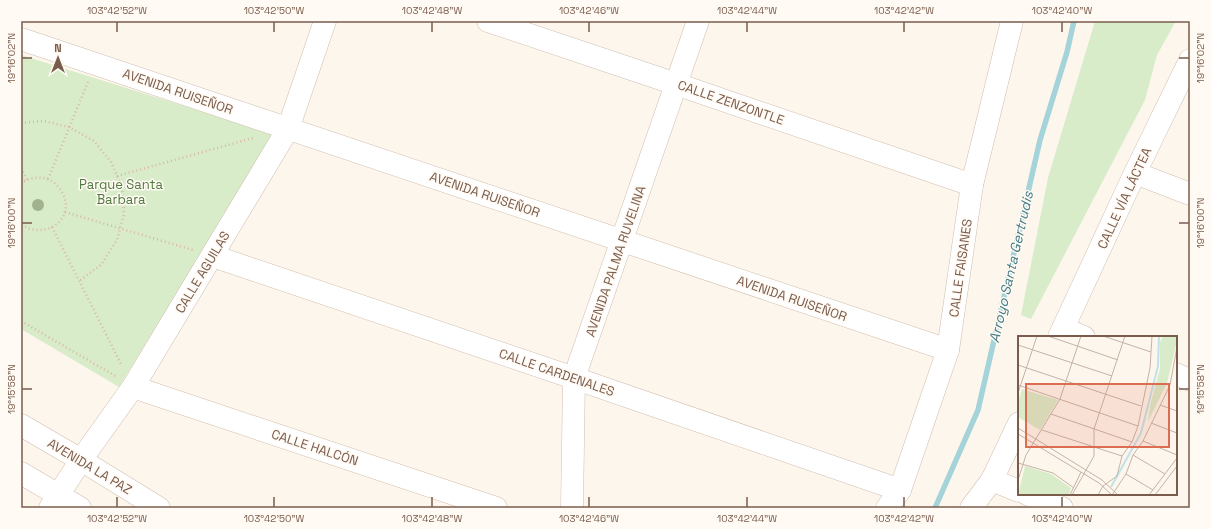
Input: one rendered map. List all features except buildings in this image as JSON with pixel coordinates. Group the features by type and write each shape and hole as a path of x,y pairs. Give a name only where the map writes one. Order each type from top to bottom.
{"street":[{"name":"CALLE AGUILAS","path":"54,501 133,387 288,129 324,21"},
{"name":"CALLE ZENZONTLE","path":"488,21 972,185"},
{"name":"AVENIDA PALMA RUVELINA","path":"572,508 574,378 698,21"},
{"name":"CALLE FAISANES","path":"887,508 900,490 948,350 972,185 1012,21"},
{"name":"AVENIDA RUISEÑOR","path":"21,39 948,350"},
{"name":"CALLE VÍA LÁCTEA","path":"1061,333 1135,173 1190,60"},
{"path":"1135,173 1190,194"},
{"name":"CALLE CARDENALES","path":"213,256 900,490"},
{"path":"1061,333 1078,336"},
{"path":"1177,374 1190,380"},
{"name":"CALLE HALCÓN","path":"133,387 496,508"},
{"name":"AVENIDA LA PAZ","path":"21,425 159,508"},
{"path":"971,508 992,480 1018,425"},
{"path":"21,473 54,501 80,508"},
{"path":"992,480 1018,491"},
{"path":"1030,495 1062,508"}],"path":[{"path":"48,179 96,64"},
{"path":"21,123 44,121 70,127 94,141 111,162 122,187 124,214 117,240 101,265 79,281"},
{"path":"117,176 259,137"},
{"path":"21,168 27,180"},
{"path":"21,184 27,180 39,177 48,179 55,183 61,189 64,197 65,212 59,221 52,227 43,230 34,230 21,224"},
{"path":"65,212 213,256"},
{"path":"52,227 133,387"},
{"path":"21,321 133,387"}],"green space":[{"path":"1095,21 1176,21 1157,55 1145,100 1031,319 1021,315 1048,178"},
{"name":"Parque Santa Barbara","path":"21,55 274,134 119,387 21,329"}],"waterway":[{"name":"Arroyo Santa Gertrudis","path":"935,508 978,410 1040,140 1067,52 1074,21"}]}
